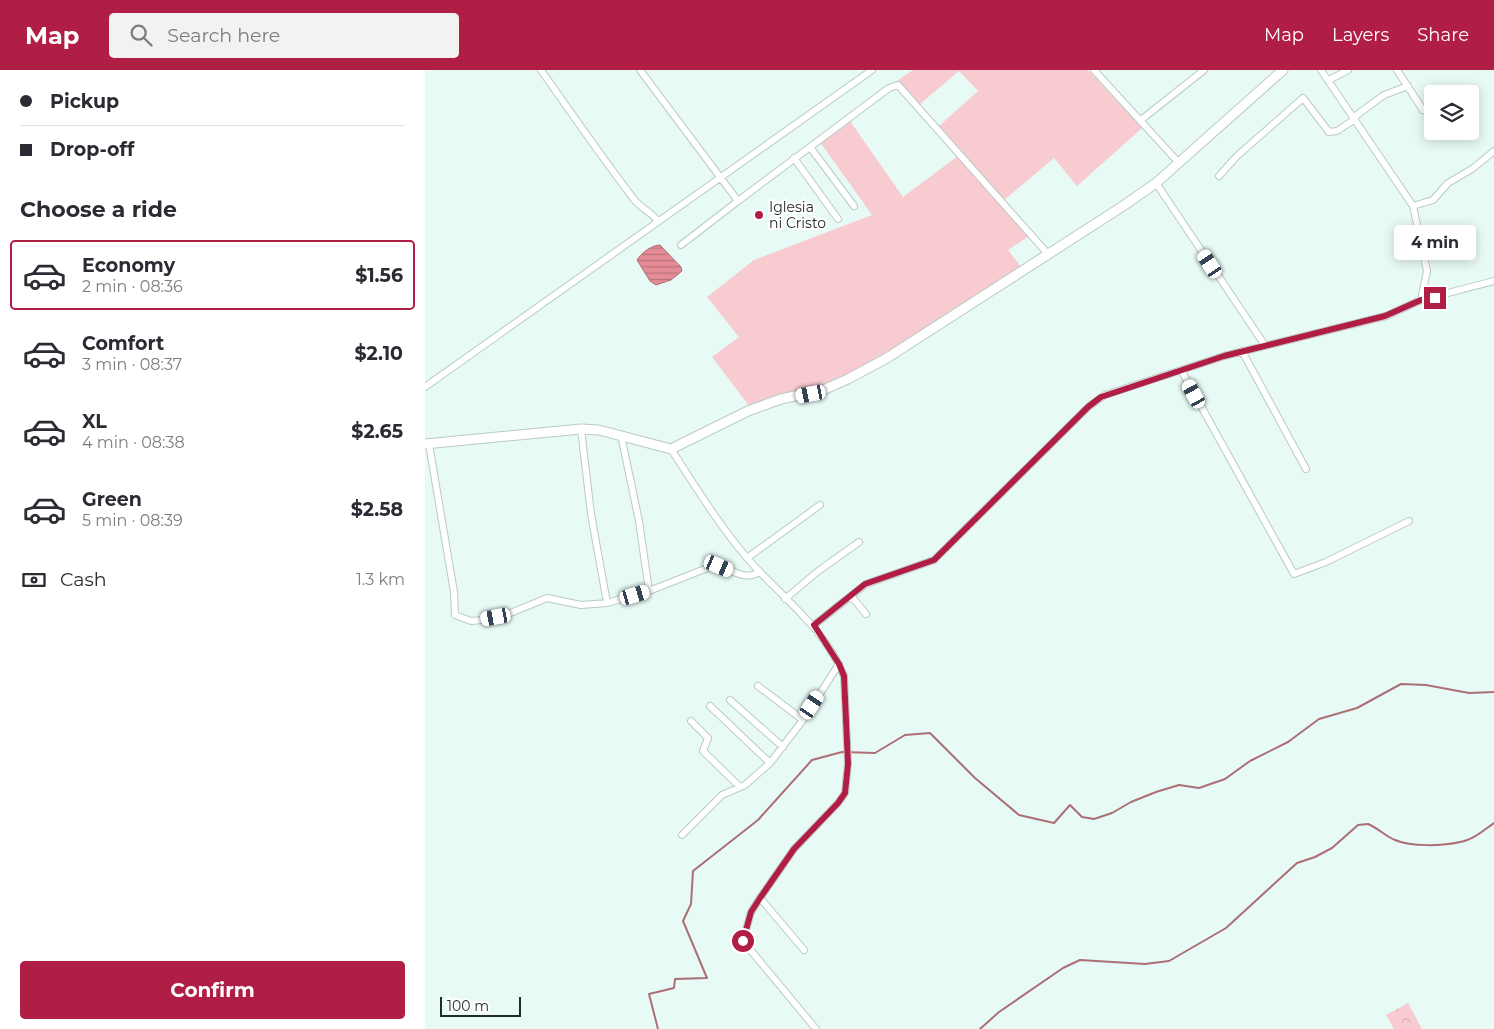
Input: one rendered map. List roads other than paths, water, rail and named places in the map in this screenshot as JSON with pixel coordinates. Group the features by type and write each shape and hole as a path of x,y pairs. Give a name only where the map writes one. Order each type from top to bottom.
{"street":[{"path":"541,70 572,116 634,200 652,213 658,221"},
{"path":"640,70 738,201"},
{"path":"425,387 872,70"},
{"path":"1094,70 1179,163"},
{"path":"1141,120 1204,70"},
{"path":"671,449 748,411 781,400 823,390 887,358 1156,183 1283,70"},
{"path":"1321,70 1413,206 1427,271 1421,300"},
{"path":"1329,80 1348,70"},
{"path":"1397,70 1423,110"},
{"path":"681,245 794,158 889,88 898,85 1048,254"},
{"path":"1219,176 1237,156 1303,98 1329,132 1337,131 1384,95 1408,86"},
{"path":"810,147 854,206"},
{"path":"1413,206 1433,200 1448,183 1472,170 1494,151"},
{"path":"794,158 839,219"},
{"path":"1156,183 1264,344"},
{"path":"814,625 872,580 934,560 1097,399 1264,344 1385,316 1421,300 1494,281"},
{"path":"1242,351 1307,469"},
{"path":"1181,370 1294,574 1326,562 1409,521"},
{"path":"581,429 591,514 607,602"},
{"path":"760,572 750,576 741,575 715,565 649,591 607,602 575,606 547,598 508,614 482,620 471,621 455,615 454,592 427,444 581,429 599,430 671,449 747,558 760,572 785,599 814,625 839,664 846,683 848,764 843,798 794,849 751,912 743,941 817,1029"},
{"path":"621,436 639,521 649,591"},
{"path":"747,558 819,505"},
{"path":"785,599 817,572 859,542"},
{"path":"851,596 866,614"},
{"path":"683,835 722,795 739,787 770,763 803,720 839,664"},
{"path":"758,686 803,720"},
{"path":"730,700 783,747"},
{"path":"710,706 770,763"},
{"path":"691,722 708,738 703,751 739,787"},
{"path":"760,898 804,950"}],"waterway":[{"path":"658,1029 649,994 674,988 675,979 707,978 683,921 691,904 693,871 758,820 812,760 842,752 875,753 905,735 930,733 975,778 1019,815 1054,823 1070,805 1082,817 1094,819 1112,813 1131,802 1156,792 1179,785 1199,788 1225,779 1250,761 1288,742 1319,719 1357,708 1401,684 1426,685 1469,693 1494,692"},
{"path":"980,1029 999,1012 1063,968 1080,960 1145,964 1169,961 1226,928 1297,863 1315,857 1332,848 1358,825 1368,824 1391,838 1402,842 1427,845 1465,841 1494,823"}],"place":[{"name":"Iglesia ni Cristo","path":"759,215"}]}
